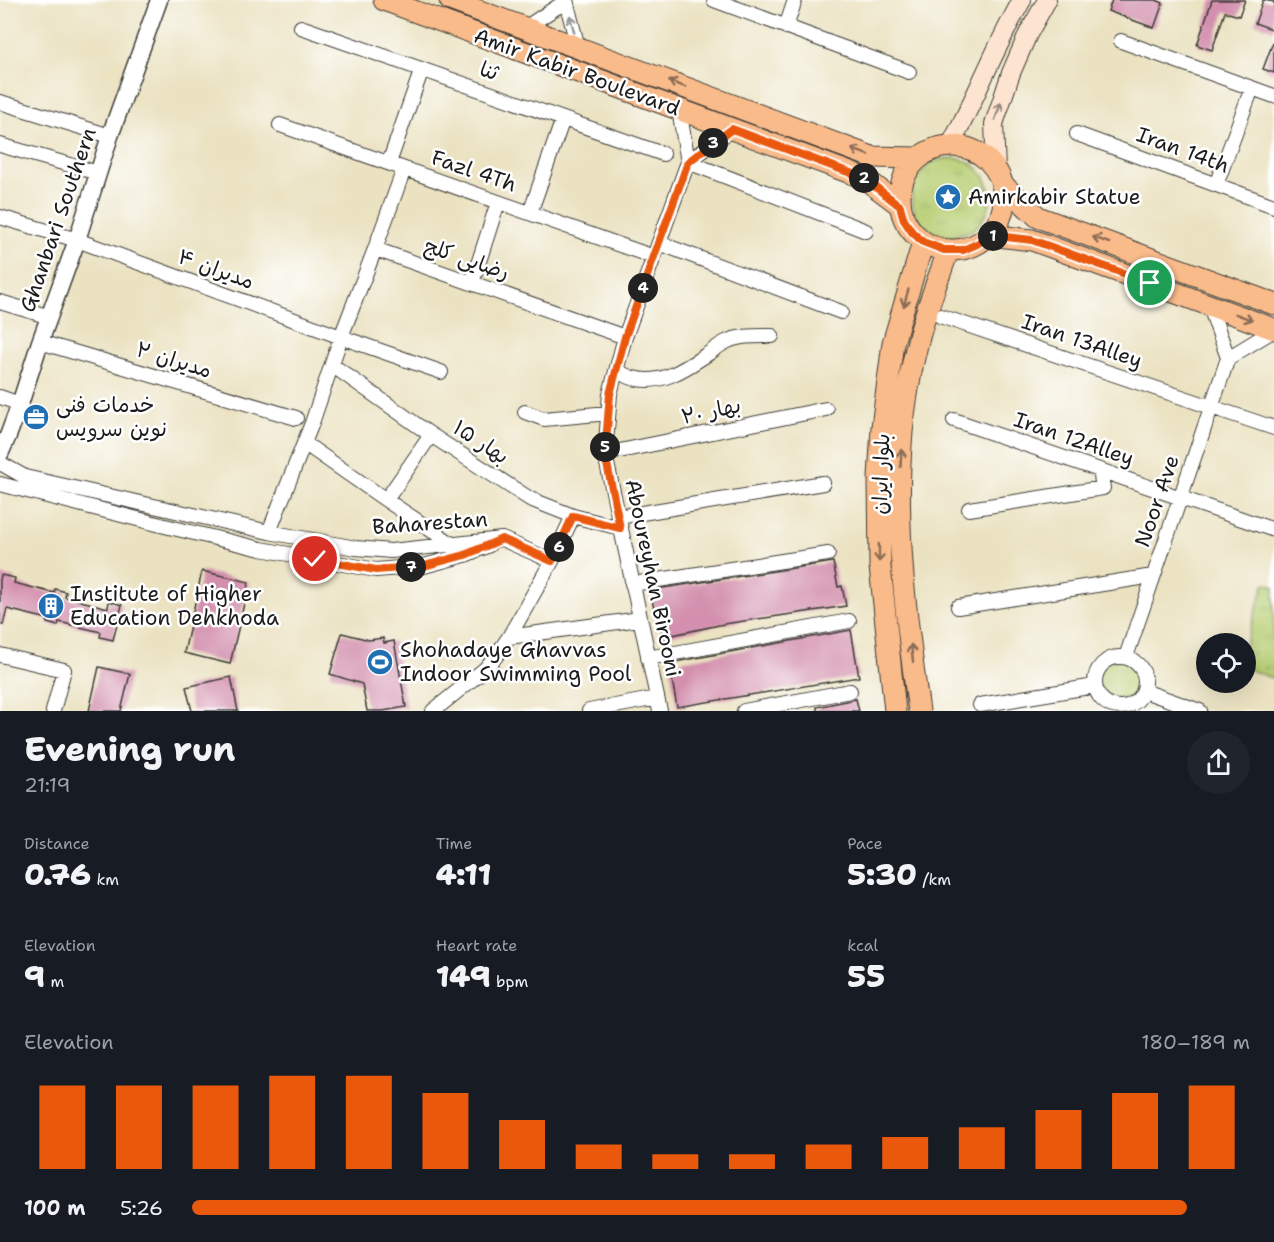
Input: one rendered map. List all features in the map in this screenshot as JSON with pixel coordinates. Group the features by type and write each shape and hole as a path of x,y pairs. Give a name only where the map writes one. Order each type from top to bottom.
{"main road":[{"name":"Amir Kabir Boulevard","path":"384,0 864,178 900,206"},
{"name":"Amir Kabir Boulevard","path":"450,0 872,157 918,158"},
{"path":"950,146 968,113 1008,24 1022,0"},
{"path":"1047,0 1015,64 994,124 999,177 1005,203 1000,220 989,235 963,250 948,251 923,242 912,232 904,220 900,206 900,188 906,171 918,158 933,149 950,146 968,148 984,156 999,177 1038,217 1274,304"},
{"path":"989,235 1032,240 1274,329"},
{"name":"بلوار ایران","path":"895,711 880,566 879,478 882,427 893,343 923,242"},
{"name":"بلوار ایران","path":"919,711 906,603 902,543 900,477 902,431 910,379 923,322 948,251"}],"street":[{"name":"Ghanbari Southern","path":"0,454 20,404 77,240 110,136 159,0"},
{"path":"525,28 566,0 578,48"},
{"path":"714,0 909,72"},
{"path":"786,27 795,0"},
{"name":"ثنا","path":"301,27 663,154"},
{"path":"1121,41 1274,96"},
{"path":"389,164 422,69"},
{"path":"1216,185 1252,88"},
{"path":"0,102 110,136"},
{"path":"679,110 688,162"},
{"path":"530,213 563,119"},
{"name":"Fazl 4Th","path":"280,125 530,213 656,250 841,312"},
{"path":"688,162 732,129"},
{"name":"Iran 14th","path":"1077,134 1274,207"},
{"path":"0,145 98,173"},
{"path":"688,162 866,231"},
{"name":"Aboureyhan Birooni","path":"658,705 605,454 610,394 625,337 688,162"},
{"path":"270,532 312,423 340,337 404,169"},
{"path":"472,283 498,202"},
{"name":"مدیران ۴","path":"0,217 77,240 441,372"},
{"name":"رضایی کلج","path":"375,249 625,337"},
{"path":"0,302 50,317"},
{"path":"1209,304 1228,358 1274,329"},
{"name":"Iran 13Alley","path":"939,316 1274,428"},
{"path":"616,371 644,380 660,379 673,375 727,341 750,336 772,336"},
{"name":"مدیران ۲","path":"40,342 296,418"},
{"name":"Noor Ave","path":"1126,657 1228,358"},
{"name":"بهار ۱۵","path":"332,365 431,435 530,499 573,516 619,523"},
{"path":"0,397 20,404"},
{"name":"بهار ۲۰","path":"605,454 826,409"},
{"path":"525,412 544,419 608,413"},
{"name":"Iran 12Alley","path":"954,420 1274,530"},
{"path":"386,500 431,435"},
{"path":"304,443 452,544"},
{"name":"Baharestan","path":"0,463 25,477 270,532 356,548 391,551 502,539"},
{"path":"969,509 1103,488 1100,470"},
{"path":"619,523 823,483"},
{"name":"Baharestan","path":"0,484 261,549 376,570 424,566 465,555 502,539"},
{"path":"434,711 485,669 509,637 552,561 573,516"},
{"path":"502,539 552,561"},
{"path":"632,584 828,554"},
{"path":"958,607 1153,576"},
{"path":"509,637 640,619"},
{"path":"648,658 849,621"},
{"path":"0,655 64,670 53,711"},
{"path":"1126,657 1134,660 1140,666 1146,683 1139,699 1125,709 1102,700 1095,686 1095,678 1103,663 1110,659 1126,657"},
{"path":"980,705 1095,686"},
{"path":"744,711 850,691"},
{"path":"1144,691 1200,711"},
{"path":"589,711 658,705"}],"green space":[{"path":"951,158 966,161 983,175 990,197 987,212 973,229 951,236 936,233 919,219 912,197 915,182 929,165"},
{"path":"1265,583 1274,586 1274,679 1256,672 1256,633 1249,633"},
{"path":"1117,657 1130,660 1140,667 1146,684 1138,700 1119,707 1106,702 1094,686 1096,675 1101,667 1107,661"}],"building":[{"path":"1112,0 1156,0 1163,3 1154,28 1108,11"},
{"path":"1212,0 1245,0 1239,16 1225,12 1212,50 1197,45"},
{"path":"1263,0 1274,2 1274,30 1255,23"},
{"path":"1274,43 1274,73 1263,69"},
{"path":"833,562 838,587 842,586 846,606 724,624 663,637 650,590"},
{"path":"202,571 249,582 230,664 184,653"},
{"name":"Institute of Higher Education Dehkhoda","path":"1,575 15,578 14,583 54,593 55,589 66,592 65,597 108,608 109,601 122,605 113,640 100,637 101,632 59,622 58,626 47,623 48,619 7,609 3,625 0,624"},
{"path":"851,630 859,677 677,707 669,663"},
{"name":"Shohadaye Ghavvas Indoor Swimming Pool","path":"342,633 369,640 383,638 384,643 394,641 406,707 367,711 362,684 330,674"},
{"path":"99,667 130,674 121,711 89,711"},
{"path":"231,677 238,711 192,711 186,687"},
{"path":"856,699 859,711 817,711 817,707"}],"place":[{"name":"Amirkabir Statue","path":"948,197"},
{"name":"خدمات فنی نوین سرویس","path":"36,417"},
{"name":"Institute of Higher Education Dehkhoda","path":"51,606"},
{"name":"Shohadaye Ghavvas Indoor Swimming Pool","path":"380,662"}],"route":[{"path":"315,559 376,570 424,566 465,555 502,539 552,561 573,516 620,528 605,454 610,394 625,337 688,162 732,129 864,178 900,206 904,220 923,242 944,250 963,250 989,235 1032,240 1150,283"}]}
